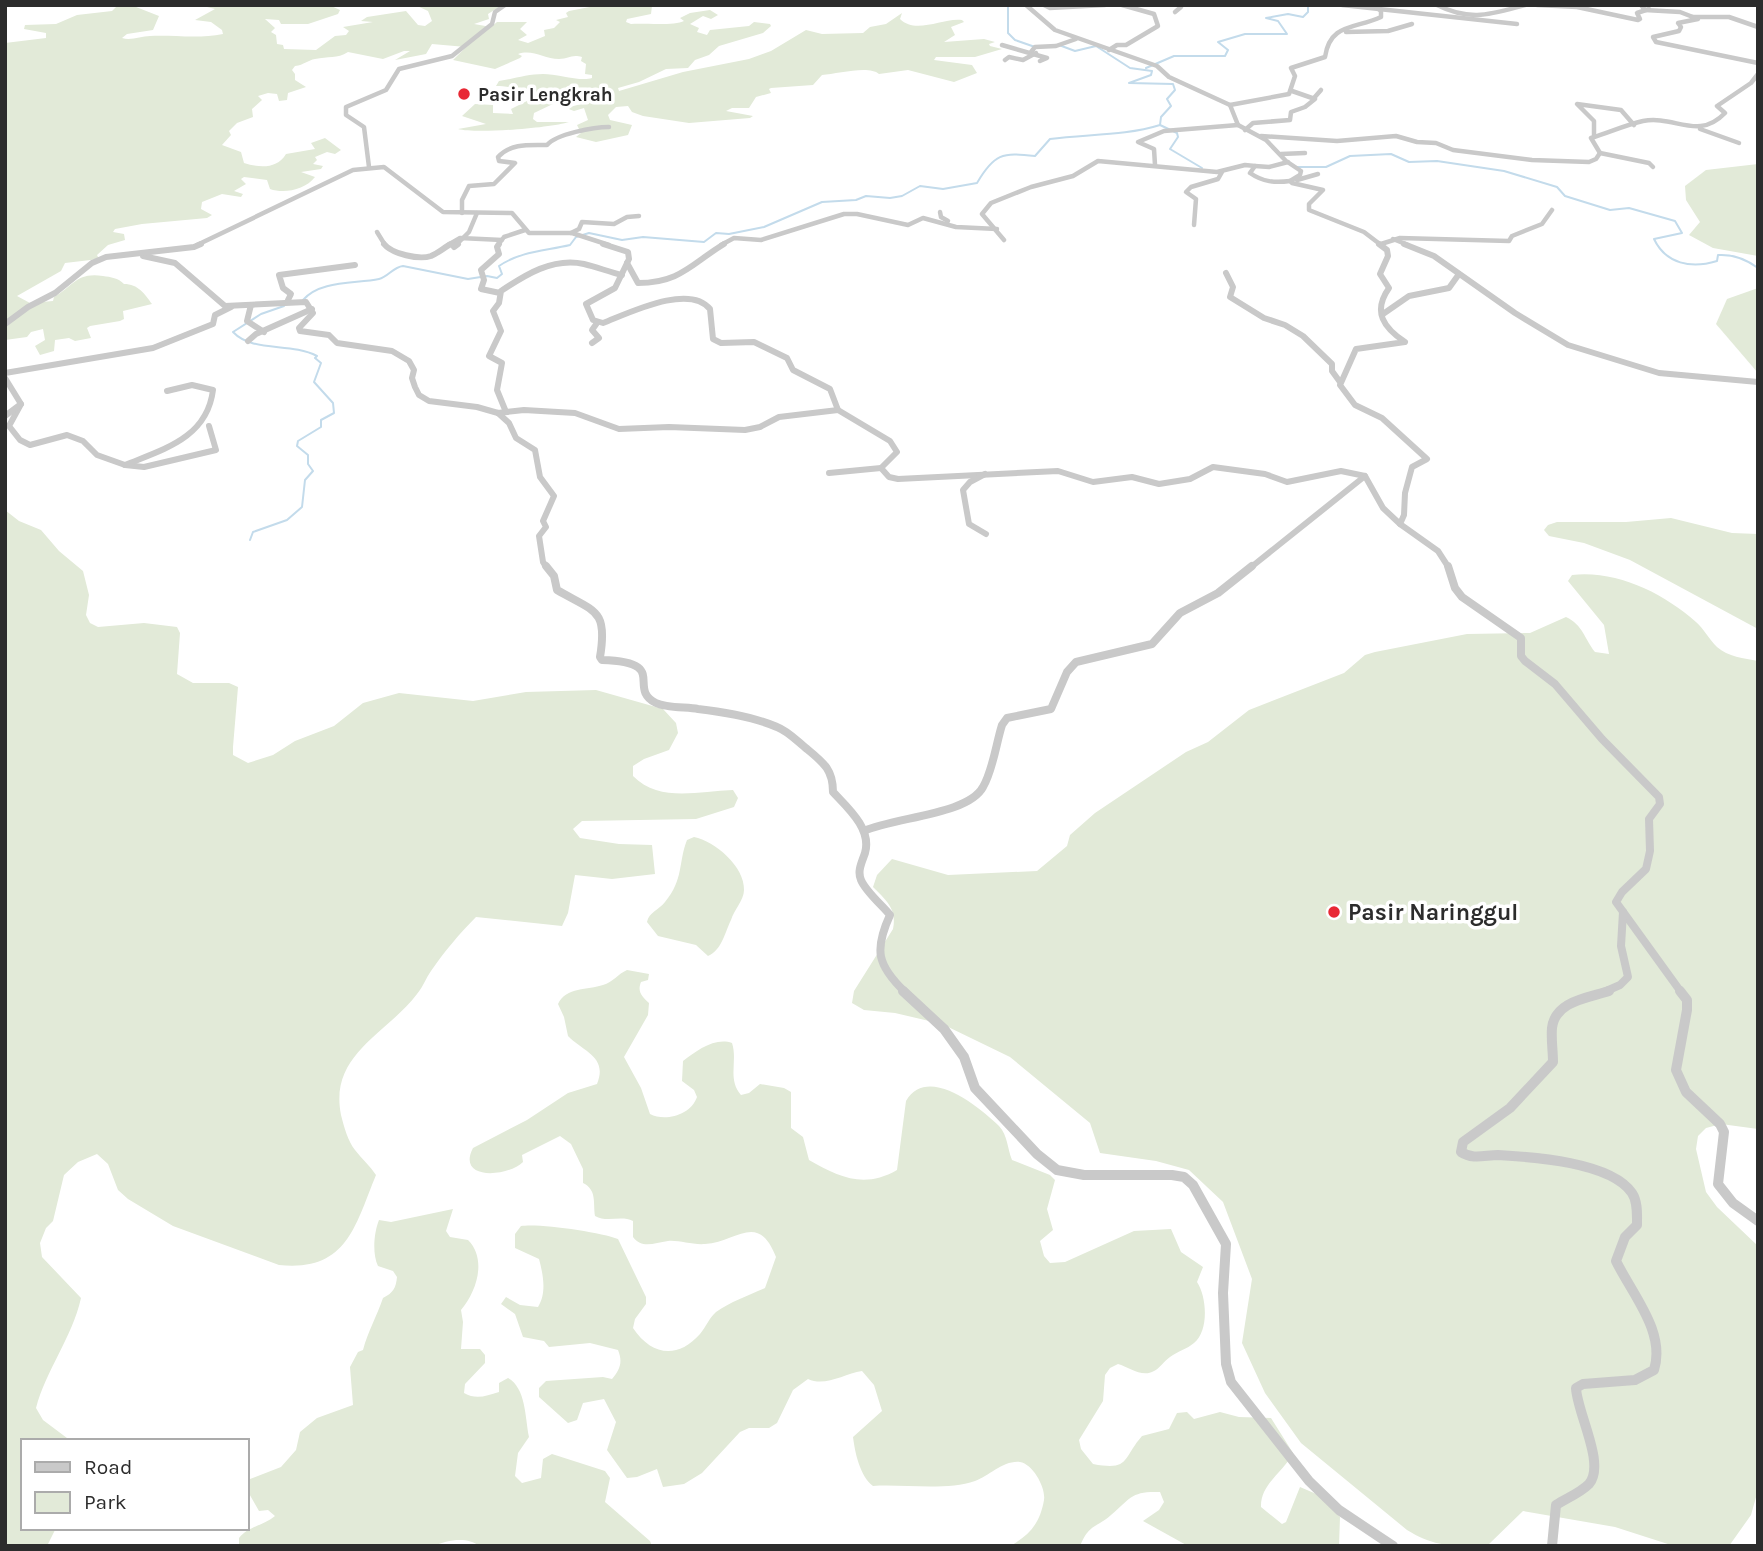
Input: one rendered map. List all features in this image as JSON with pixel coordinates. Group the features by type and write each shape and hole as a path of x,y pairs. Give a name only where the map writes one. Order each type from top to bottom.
{"street":[{"path":"369,167 364,127 346,115 346,107 386,90 399,69 452,56 492,24 495,12 505,5"},
{"path":"1026,5 1054,29 1155,65 1169,77 1230,105 1238,125"},
{"path":"1044,5 1049,8 1105,5"},
{"path":"1109,50 1117,45 1126,45 1158,26 1154,14 1122,5"},
{"path":"1175,12 1181,7 1179,5"},
{"path":"1342,5 1517,24"},
{"path":"1374,5 1381,11"},
{"path":"1437,5 1455,12 1480,15 1497,14 1525,5"},
{"path":"1538,5 1577,7 1640,20 1636,14 1660,5"},
{"path":"1641,5 1645,10 1680,12 1698,19 1678,23 1681,26 1679,31 1655,36 1653,39 1660,43 1758,63"},
{"path":"1230,105 1286,95 1292,91 1295,76 1291,68 1325,57 1327,41 1336,32 1378,19 1382,15 1381,11"},
{"path":"1692,17 1729,17 1758,27"},
{"path":"1336,32 1388,31 1412,24"},
{"path":"1005,60 1016,56 1024,60 1034,53 1035,47 1076,39"},
{"path":"1002,45 1047,58 1040,61"},
{"path":"1697,128 1725,115 1716,107 1737,90 1751,83 1758,74"},
{"path":"1245,130 1253,123 1290,120 1292,111 1305,107 1321,90"},
{"path":"1292,91 1314,98"},
{"path":"1634,125 1621,110 1577,104 1594,117 1597,128 1590,140 1600,153 1647,163 1653,167"},
{"path":"1594,137 1645,120 1697,128 1739,143"},
{"path":"1155,165 1154,149 1138,143 1146,137 1165,131 1238,125 1259,136 1301,171 1292,180"},
{"path":"462,213 462,200 470,186 495,183 515,163 499,161 503,151 517,146 547,145 552,139 565,138 589,126 609,127"},
{"path":"1259,136 1337,141 1396,136 1416,142 1436,143 1453,150 1472,150 1532,160 1586,162 1596,159 1600,153"},
{"path":"1281,154 1306,153"},
{"path":"1004,240 986,219 984,211 992,203 1073,176 1098,161 1222,172 1242,166 1269,167 1288,162"},
{"path":"1255,166 1250,173 1268,181 1292,180 1318,174"},
{"path":"5,324 66,285 83,268 106,257 197,246 286,201 354,170 369,167 389,170 435,208 449,213 513,214 525,230"},
{"path":"1194,225 1196,199 1186,192 1191,187 1218,179 1222,172"},
{"path":"1292,180 1324,191 1308,207 1311,211 1364,232 1389,253 1380,274 1389,288 1382,298 1382,320 1385,328 1405,342 1356,349 1340,382"},
{"path":"1381,244 1393,239 1509,241 1512,236 1542,224 1552,210"},
{"path":"454,247 474,224 477,213"},
{"path":"627,262 638,283 666,281 688,272 717,248 735,238 761,240 844,214 858,214 908,225 921,218 958,227 997,229"},
{"path":"930,220 940,214 948,221"},
{"path":"570,233 580,228 582,222 614,224 627,217 639,216"},
{"path":"377,232 383,245 394,252 429,257 450,243 464,238 502,240 525,230 535,233 570,233 628,252 627,262 615,288 590,299 586,304 597,323"},
{"path":"1393,239 1428,253 1563,343 1669,375 1758,382"},
{"path":"502,240 497,247 499,254 481,270 484,280 481,289 500,293 532,271 565,263 579,263 622,275"},
{"path":"129,254 175,263 225,306 288,300 306,302 313,313 299,328 300,331 329,335 338,344 381,347 407,358 414,370 412,379 419,395 429,401 502,412 524,410 575,413 619,429 668,427 732,430 760,427 779,417 838,410 878,433 895,447 897,452 881,468 829,474"},
{"path":"288,300 291,294 283,288 279,275 355,265"},
{"path":"1226,273 1233,287 1230,297 1264,318 1285,325 1307,338 1332,364 1332,371 1355,405 1382,418 1427,458 1412,467 1412,480 1406,487 1405,516 1400,524"},
{"path":"1383,314 1409,296 1449,288 1459,274"},
{"path":"500,293 499,303 493,311 501,331 488,356 502,363 497,390 502,412 516,438 535,450 540,477 554,496 543,521 545,527 539,536 543,562 554,576 557,590 562,595 596,612 601,618 604,625 600,657 602,660 624,660 639,666 643,672 645,692 656,703 725,713 779,727 827,765 833,777 833,792 855,816 864,831 866,850 860,875 870,892 890,915 879,939 880,958 890,977 944,1029 964,1057 975,1088 980,1094 1037,1154 1057,1170 1084,1175 1172,1175 1184,1177 1193,1185 1226,1244 1223,1293 1226,1364 1231,1382 1309,1481 1339,1510 1393,1546"},
{"path":"592,342 599,338 592,330 597,323 649,305 695,299 708,307 713,339 721,343 754,342 787,358 793,370 812,383 830,389 838,410"},
{"path":"251,305 247,321 264,332"},
{"path":"21,404 5,377 45,366 167,344 213,324 215,315 232,307"},
{"path":"248,341 312,309"},
{"path":"125,465 187,437 208,414 214,394 213,390 192,385 167,391"},
{"path":"5,416 21,404"},
{"path":"21,404 9,426 26,443 37,445 63,435 71,436 83,440 97,455 125,465 144,467 216,450 209,426"},
{"path":"881,468 889,477 898,479 988,472 1058,471 1093,482 1132,477 1159,484 1190,479 1213,467 1265,474 1287,482 1342,471 1365,476"},
{"path":"986,534 969,524 963,490 970,482 988,472"},
{"path":"864,831 958,807 976,796 983,788 1002,725 1007,718 1051,709 1067,672 1076,662 1152,645 1180,613 1219,593 1365,476"},
{"path":"1365,476 1377,499 1400,524 1438,551 1452,572 1458,593 1521,638 1521,656 1525,661 1555,684 1659,797 1660,804 1649,819 1651,831 1647,867 1616,898 1616,902 1687,1000 1676,1070 1686,1092 1720,1124 1724,1132 1718,1184 1733,1203 1758,1221"},
{"path":"1552,1546 1556,1505 1587,1485 1592,1480 1594,1470 1591,1449 1575,1398 1576,1388 1583,1384 1643,1378 1653,1373 1657,1366 1659,1345 1652,1326 1616,1261 1625,1237 1637,1225 1636,1206 1632,1192 1598,1170 1536,1159 1489,1155 1474,1158 1461,1152 1461,1146 1510,1108 1553,1062 1554,1020 1562,1009 1573,1002 1609,993 1628,977 1622,946 1623,912"}],"green space":[{"path":"118,5 131,5 159,16 153,30 127,34 122,38 129,39 223,34 222,30 211,22 195,20 215,9 199,5 329,5 340,10 338,14 308,24 281,24 279,20 265,19 275,28 271,32 276,35 277,44 283,45 284,49 316,50 335,36 346,35 349,31 343,27 373,22 361,21 367,17 406,11 418,25 425,26 432,21 428,11 415,5 502,5 488,14 489,19 474,24 491,27 497,22 527,22 520,29 527,35 518,40 528,43 545,36 544,30 554,28 560,22 556,20 568,17 566,13 569,11 600,5 655,5 652,6 651,14 627,19 626,22 631,24 680,23 684,21 680,18 690,13 710,10 718,15 711,19 703,16 690,24 699,28 697,32 707,35 710,30 749,26 754,22 771,26 763,33 719,46 709,55 695,60 688,68 666,69 639,82 618,88 619,91 683,72 749,59 771,51 806,30 822,34 863,33 870,27 886,24 902,13 900,19 907,24 922,26 962,20 964,22 951,27 955,35 944,42 984,39 995,42 989,44 990,46 1002,49 975,57 936,57 934,60 972,65 977,73 954,82 908,70 879,74 868,70 852,71 822,75 813,85 771,88 771,93 756,97 749,108 732,108 726,111 753,116 750,118 689,123 643,116 632,112 628,106 616,107 608,115 610,120 632,125 628,135 596,142 576,137 581,133 577,125 588,120 584,108 574,111 566,108 581,104 577,100 555,103 534,113 533,119 537,122 569,122 513,130 458,129 486,124 462,116 475,104 493,105 493,113 513,114 511,109 529,100 530,94 526,92 496,86 499,81 543,74 592,78 592,75 585,74 586,64 581,61 582,57 559,59 523,53 518,54 522,56 520,58 495,69 453,60 466,47 432,44 426,54 395,60 410,51 383,59 348,52 312,60 295,66 292,70 295,80 306,87 288,93 287,100 279,101 277,94 258,96 262,100 252,109 253,117 237,123 229,131 231,135 222,145 241,152 244,163 256,166 273,165 286,154 315,149 311,143 325,138 341,150 335,154 327,152 315,157 317,160 313,164 323,166 321,169 301,172 315,177 300,188 288,191 270,189 267,180 244,177 241,179 246,184 234,191 243,194 241,197 222,194 202,202 201,209 212,215 207,218 115,229 113,232 124,234 125,240 108,245 97,255 99,259 65,263 61,271 17,296 30,303 53,301 54,297 76,281 94,275 112,277 137,288 152,304 123,311 124,319 120,321 90,326 87,328 91,338 75,341 69,338 55,340 54,351 40,355 35,346 45,340 43,329 31,332 27,337 5,340 5,43 46,38 46,33 24,29 25,25 56,24 77,15 112,11"},
{"path":"1758,164 1758,256 1713,248 1689,235 1700,222 1686,200 1685,186 1706,170"},
{"path":"1758,288 1758,373 1716,324 1727,299"},
{"path":"5,510 19,521 41,530 59,551 83,571 89,595 86,615 90,623 98,627 144,623 177,627 180,633 177,674 193,683 229,683 238,687 233,755 248,763 273,755 295,741 334,726 363,703 399,693 473,701 526,692 596,690 663,709 676,723 678,733 669,750 633,766 633,776 655,790 667,793 733,790 738,798 734,807 696,819 582,821 573,829 580,838 619,844 652,845 655,874 612,879 575,875 568,913 562,926 476,917 464,930 436,964 417,994 363,1047 343,1076 341,1115 348,1138 376,1175 354,1228 334,1253 320,1261 302,1265 279,1265 173,1226 118,1190 108,1164 97,1154 78,1162 64,1175 53,1221 46,1228 40,1243 42,1257 81,1298 72,1327 46,1380 36,1408 43,1420 68,1439 21,1439 21,1530 55,1530 47,1546 5,1546"},
{"path":"1671,518 1732,533 1758,534 1758,629 1630,560 1584,543 1549,536 1544,530 1548,525 1557,522 1626,522"},
{"path":"1572,575 1606,576 1654,593 1683,611 1721,650 1736,657 1758,661 1758,1129 1721,1124 1706,1128 1698,1136 1696,1149 1706,1192 1717,1207 1758,1246 1758,1490 1751,1515 1729,1546 1674,1546 1615,1527 1523,1511 1487,1546 1437,1543 1407,1530 1301,1443 1265,1393 1242,1343 1252,1279 1223,1202 1189,1170 1156,1161 1100,1153 1090,1123 1010,1057 942,1024 895,1013 864,1010 852,1003 854,991 893,929 892,911 887,901 873,887 877,875 892,859 948,875 1037,871 1067,846 1070,835 1095,813 1186,752 1208,742 1249,710 1344,673 1365,655 1375,652 1467,634 1530,633 1566,617 1580,628 1595,652 1609,654 1604,625 1568,581"},
{"path":"694,837 711,844 727,856 743,881 742,897 722,940 717,950 708,956 696,945 658,936 647,922 671,894 678,878 687,840"},
{"path":"627,970 649,974 648,980 641,982 640,989 642,996 649,1003 648,1015 624,1057 641,1088 650,1114 670,1117 689,1108 697,1097 694,1090 682,1081 683,1061 712,1043 732,1043 735,1083 741,1095 749,1093 760,1084 784,1088 791,1092 791,1128 803,1137 809,1160 841,1176 863,1180 885,1176 897,1170 906,1101 916,1091 927,1087 940,1088 967,1100 999,1126 1006,1138 1012,1160 1050,1175 1055,1180 1047,1209 1053,1230 1040,1241 1044,1256 1050,1263 1065,1262 1134,1231 1171,1229 1181,1252 1203,1267 1197,1282 1203,1296 1205,1314 1202,1331 1194,1343 1170,1357 1154,1371 1140,1373 1118,1364 1110,1368 1105,1375 1103,1401 1079,1440 1081,1449 1093,1464 1113,1466 1124,1461 1142,1436 1169,1429 1177,1413 1187,1412 1194,1419 1220,1412 1239,1417 1271,1418 1293,1453 1268,1485 1261,1507 1282,1524 1286,1522 1300,1487 1321,1496 1340,1517 1339,1546 1188,1546 1143,1521 1159,1510 1164,1502 1160,1492 1132,1497 1090,1530 1080,1546 1010,1546 1033,1528 1044,1500 1038,1477 1025,1464 1008,1463 975,1481 951,1486 873,1486 868,1482 859,1464 853,1437 882,1411 874,1385 862,1371 828,1381 808,1379 793,1390 777,1423 769,1428 749,1428 740,1432 702,1473 684,1484 663,1487 657,1469 627,1478 607,1450 616,1422 604,1399 583,1403 577,1420 568,1423 539,1397 539,1388 546,1381 603,1377 612,1379 619,1369 620,1358 618,1350 590,1343 549,1347 544,1341 523,1337 515,1314 501,1304 506,1297 520,1305 538,1307 543,1296 543,1283 539,1259 515,1248 515,1234 521,1226 541,1226 584,1231 618,1239 646,1297 646,1304 635,1319 633,1328 648,1344 665,1351 682,1348 700,1334 716,1312 765,1288 776,1257 762,1235 754,1232 705,1244 672,1241 640,1243 633,1237 633,1221 595,1216 592,1193 583,1183 583,1169 571,1144 560,1136 522,1155 523,1162 506,1171 477,1171 470,1159 473,1148 527,1120 568,1093 597,1084 600,1075 597,1061 568,1036 558,1004 572,992 607,984"},
{"path":"453,1209 446,1231 450,1237 468,1240 474,1248 478,1275 472,1294 461,1310 461,1349 480,1349 485,1355 485,1363 465,1384 464,1393 477,1397 499,1392 499,1383 508,1378 518,1389 524,1404 529,1437 518,1453 515,1476 522,1483 541,1478 543,1459 552,1454 605,1471 610,1478 605,1502 650,1541 652,1546 479,1546 469,1541 457,1540 434,1546 239,1546 239,1538 243,1534 275,1516 268,1510 259,1511 248,1492 250,1479 281,1467 296,1450 300,1432 317,1418 353,1405 350,1367 358,1352 363,1350 383,1298 392,1292 397,1281 393,1271 378,1266 375,1255 374,1243 379,1220 391,1222"}],"waterway":[{"path":"1008,5 1008,33 1015,40 1035,47"},
{"path":"1146,68 1174,56 1225,56 1228,50 1218,42 1245,34 1287,34 1278,21 1266,18 1288,14 1303,17 1308,12 1308,5"},
{"path":"1059,45 1075,51 1096,46 1130,68 1152,71 1151,75 1129,83 1173,84 1175,90 1167,99 1171,106 1161,117 1160,125"},
{"path":"303,300 319,289 379,279 403,266 468,279 487,276 497,278 502,274 499,266 507,261 525,254 570,245 576,237 589,233 622,240 643,237 704,242 716,233 729,234 764,227 822,202 856,200 866,196 890,198 902,196 920,186 943,189 977,183 989,166 1000,157 1014,154 1035,156 1050,139 1120,133 1160,125"},
{"path":"1160,125 1177,133 1178,137 1170,149 1202,168"},
{"path":"1297,167 1326,167 1350,156 1391,154 1409,162 1437,161 1504,171 1557,187 1565,196 1610,210 1629,208 1675,221 1682,233 1654,239 1672,259 1698,264 1717,261 1718,255 1729,255 1758,268"},
{"path":"250,540 253,532 287,520 302,507 305,480 313,471 308,464 308,455 297,446 298,441 321,427 321,420 334,413 333,403 314,382 321,363 315,358 317,356 295,349 251,343 233,332 261,314 284,306"}],"place":[{"name":"Pasir Lengkrah","path":"464,94"},
{"name":"Pasir Naringgul","path":"1334,912"}]}
